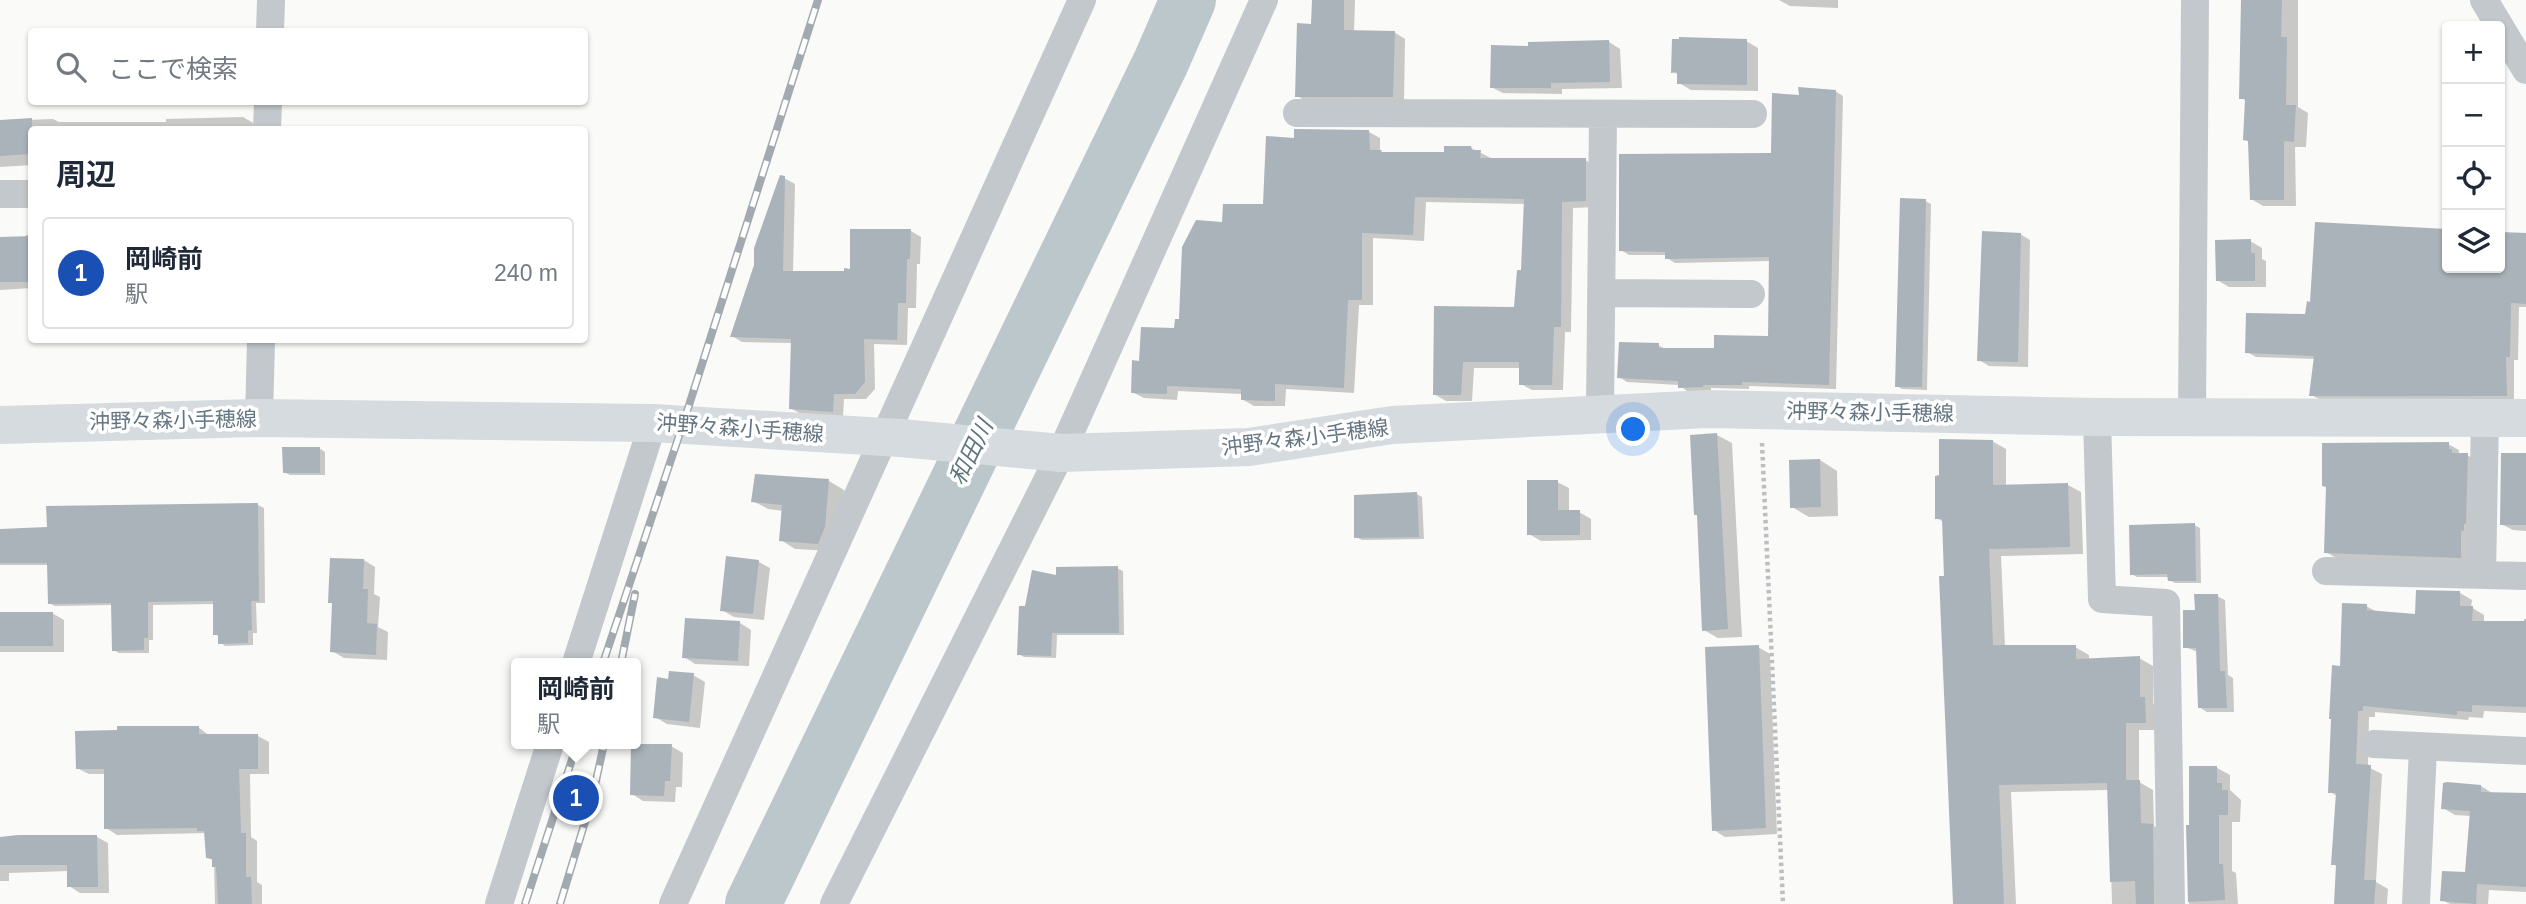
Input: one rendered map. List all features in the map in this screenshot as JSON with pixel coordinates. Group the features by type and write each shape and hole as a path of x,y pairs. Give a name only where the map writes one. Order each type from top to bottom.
{"main road":[{"name":"沖野々森小手穂線","path":"0,425 259,418 653,423 893,438 1051,452 1249,447 1392,425 1707,409 2096,417 2526,418"}],"street":[{"path":"270,28 271,0"},
{"path":"673,904 893,438 1082,0"},
{"path":"834,904 1264,0"},
{"path":"2192,417 2195,0"},
{"path":"2484,0 2526,69"},
{"path":"267,126 268,105"},
{"path":"1297,113 1753,114"},
{"path":"1600,414 1603,114"},
{"path":"0,194 28,194"},
{"path":"1601,293 1751,294"},
{"path":"259,418 261,343"},
{"path":"2096,417 2102,599 2166,603 2171,904"},
{"path":"2482,575 2485,418"},
{"path":"578,658 653,423"},
{"path":"2326,571 2526,576"},
{"path":"2374,744 2526,751"},
{"path":"2416,904 2423,747"},
{"path":"499,904 549,749"}],"path":[{"path":"1761,410 1783,904"}],"building":[{"path":"1312,0 1344,0 1344,30 1395,31 1393,97 1295,97 1297,23 1311,24"},
{"path":"2241,0 2282,0 2281,37 2287,37 2286,105 2296,105 2294,142 2284,141 2284,200 2250,200 2248,141 2243,140 2245,99 2239,99"},
{"path":"1672,39 1747,39 1747,85 1677,84 1677,72 1671,73"},
{"path":"1609,40 1610,82 1551,83 1551,88 1490,88 1491,45 1528,46 1528,42"},
{"path":"1798,87 1836,90 1829,385 1742,382 1742,385 1678,388 1678,381 1617,378 1619,342 1659,343 1659,348 1714,348 1714,335 1768,336 1769,257 1665,259 1665,252 1619,251 1619,154 1771,153 1772,93 1799,95"},
{"path":"32,118 32,126 28,126 28,154 0,156 0,120"},
{"path":"1294,129 1369,130 1370,150 1382,150 1381,152 1444,152 1444,146 1471,146 1472,150 1481,150 1480,158 1586,158 1586,201 1562,202 1561,327 1554,327 1552,385 1519,385 1519,362 1463,362 1461,395 1433,395 1434,306 1514,307 1517,270 1521,270 1524,199 1415,197 1413,235 1362,233 1362,300 1348,300 1344,388 1275,384 1275,401 1241,400 1241,389 1167,386 1167,394 1131,393 1132,360 1139,361 1141,327 1174,328 1175,319 1179,319 1182,247 1196,220 1222,222 1223,204 1263,204 1266,136 1294,138"},
{"path":"780,175 785,176 783,271 850,269 850,229 911,229 906,303 898,303 897,340 864,339 865,382 855,394 834,394 833,412 789,409 791,339 730,337 754,265 754,248"},
{"path":"1900,198 1926,199 1922,387 1895,387"},
{"path":"2315,222 2442,229 2442,273 2505,273 2505,232 2526,233 2526,304 2511,303 2510,357 2506,357 2507,396 2309,396 2314,356 2245,353 2246,313 2305,314 2307,301 2310,302"},
{"path":"1982,231 2021,233 2018,362 1977,361"},
{"path":"28,236 28,282 0,282 0,237"},
{"path":"2251,239 2251,253 2255,253 2255,281 2216,281 2215,240"},
{"path":"1717,433 1728,629 1702,631 1690,435"},
{"path":"1939,439 1993,440 1993,485 2068,483 2070,547 1989,549 1993,645 2076,645 2076,659 2140,656 2140,697 2145,697 2146,723 2126,723 2126,780 2140,780 2141,823 2153,824 2154,904 2136,904 2135,881 2110,882 2107,783 1999,785 2004,904 1953,904 1939,576 1944,576 1942,519 1935,519 1935,476 1939,475"},
{"path":"2449,442 2452,453 2468,453 2466,524 2464,531 2461,530 2461,558 2324,553 2326,487 2322,486 2322,443"},
{"path":"282,447 320,447 320,473 283,473"},
{"path":"2501,453 2526,453 2526,525 2500,525"},
{"path":"1820,459 1821,507 1790,508 1789,460"},
{"path":"755,474 829,479 825,527 818,544 779,541 782,505 751,502"},
{"path":"1527,480 1558,480 1558,510 1580,510 1580,535 1527,535"},
{"path":"1417,492 1419,537 1354,538 1354,495"},
{"path":"258,503 259,601 251,601 252,630 248,631 248,643 218,644 218,635 213,635 213,601 148,602 148,638 144,638 144,650 112,651 111,603 48,604 47,563 0,563 0,529 47,527 46,506"},
{"path":"2195,523 2196,581 2168,581 2167,574 2130,575 2129,525"},
{"path":"726,556 759,560 753,614 720,611"},
{"path":"330,558 364,559 363,589 368,589 367,623 377,624 376,655 330,652"},
{"path":"1118,566 1119,633 1052,633 1051,656 1017,655 1019,606 1025,606 1032,570 1056,575 1056,567"},
{"path":"2416,590 2460,591 2460,606 2473,606 2472,621 2526,621 2526,707 2472,705 2472,712 2457,711 2457,715 2363,706 2363,711 2358,711 2356,764 2371,765 2364,880 2376,880 2374,904 2334,904 2336,865 2331,865 2336,793 2328,793 2329,719 2332,665 2340,666 2342,603 2367,604 2367,610 2415,614"},
{"path":"2194,594 2218,594 2220,671 2225,671 2227,708 2198,708 2196,648 2183,648 2183,610 2195,610"},
{"path":"0,612 53,612 53,646 0,646"},
{"path":"685,618 740,621 738,661 682,658"},
{"path":"1759,645 1766,828 1712,831 1705,647"},
{"path":"669,671 694,673 689,722 653,718 657,677 668,679"},
{"path":"117,726 199,726 199,734 258,734 258,769 239,769 241,833 246,833 246,877 251,877 252,904 218,904 216,867 212,867 212,859 206,858 204,831 197,831 197,828 104,829 104,769 76,769 75,731 117,730"},
{"path":"641,744 672,744 670,781 665,781 664,796 630,795 631,749 641,749"},
{"path":"2189,766 2217,766 2217,783 2222,783 2222,790 2228,790 2228,815 2219,815 2219,864 2223,864 2225,900 2188,902 2186,825 2189,825"},
{"path":"2443,783 2481,785 2481,792 2526,793 2526,887 2477,884 2476,904 2440,901 2442,871 2465,872 2470,811 2441,809"},
{"path":"97,835 98,887 67,887 67,865 0,865 0,837"}],"waterway":[{"name":"和田川","path":"753,904 1161,62 1188,0"}],"railway":[{"path":"605,658 683,424 818,0"},
{"path":"622,658 635,594"},
{"path":"525,904 575,749"},
{"path":"560,904 592,799 603,749"}],"place":[{"name":"岡崎前","path":"576,798"}]}
